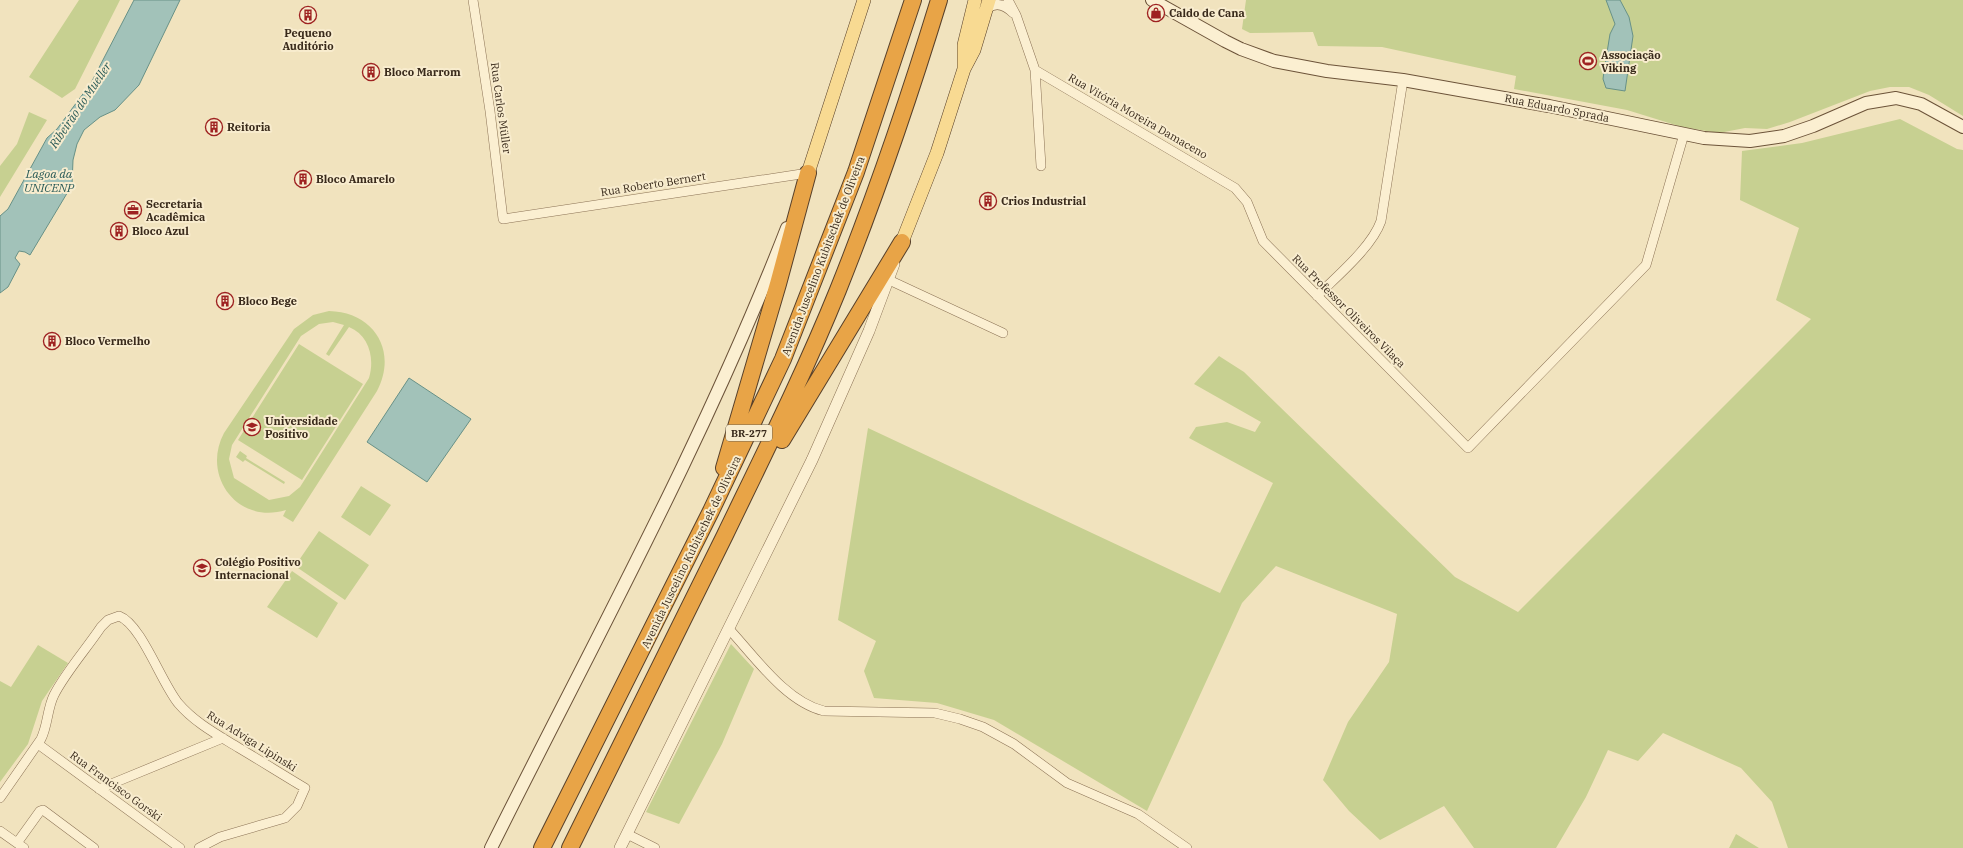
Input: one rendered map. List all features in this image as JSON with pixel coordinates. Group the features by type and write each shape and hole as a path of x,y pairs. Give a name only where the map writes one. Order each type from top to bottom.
{"highway":[{"name":"Avenida Juscelino Kubitschek de Oliveira","path":"542,848 761,408 802,314 856,172 913,0"},
{"name":"Avenida Juscelino Kubitschek de Oliveira","path":"570,848 776,430 838,290 893,142 938,0"},
{"path":"711,511 778,284 808,173"},
{"path":"698,590 785,434 902,242"}],"main road":[{"path":"491,848 665,505 736,351 808,173 864,0"},
{"path":"964,70 964,45 975,0"},
{"name":"Rua Eduardo Sprada","path":"1152,0 1230,44 1274,61 1328,71 1403,80 1556,107 1684,134 1720,140 1750,141 1800,131 1866,103 1896,98 1921,104 1963,127"},
{"path":"902,242 937,153 964,70 974,50 988,5"}],"street":[{"name":"Rua Carlos Müller","path":"473,0 490,111 503,219"},
{"path":"1008,0 1016,15 1035,70 1041,166"},
{"path":"988,5 1000,4 1006,6 1016,15"},
{"name":"Rua Vitória Moreira Damaceno","path":"1035,70 1228,182"},
{"path":"1317,296 1368,244 1378,229 1381,221 1403,80"},
{"name":"Rua Professor Oliveiros Vilaça","path":"1228,182 1247,202 1263,241 1468,448 1646,265 1684,134"},
{"name":"Rua Roberto Bernert","path":"503,219 808,173"},
{"path":"620,848 822,439 858,358 889,280 902,242"},
{"path":"889,280 1003,333"},
{"name":"Rua Adviga Lipinski","path":"38,744 44,734 49,708 57,689 101,627 108,620 119,616 129,622 178,703 197,721 305,788 297,806 285,818 220,837 199,848"},
{"path":"729,629 786,690 810,708 824,711 935,713 960,719 982,727 1014,744 1068,783 1138,814 1187,848"},
{"path":"99,789 223,738"},
{"path":"0,798 38,744"},
{"name":"Rua Francisco Gorski","path":"38,744 180,848"},
{"path":"0,831 21,845 40,811 43,810 94,848"},
{"path":"627,834 655,848"}],"green space":[{"path":"79,0 120,0 75,89 62,98 29,77"},
{"path":"1246,0 1963,0 1963,116 1929,95 1909,87 1890,87 1870,91 1790,122 1767,129 1745,128 1719,133 1682,127 1627,110 1514,89 1516,76 1382,47 1318,46 1313,32 1250,33 1242,29"},
{"path":"29,112 47,120 0,197 0,166 17,144"},
{"path":"1900,119 1957,149 1963,150 1963,848 1788,848 1772,802 1741,768 1663,733 1638,761 1608,750 1586,797 1556,848 1474,848 1444,806 1380,840 1349,811 1323,780 1348,722 1389,662 1397,614 1276,566 1242,603 1147,811 994,720 937,703 874,698 864,671 876,641 838,620 868,428 1220,593 1273,483 1189,438 1196,427 1227,422 1255,432 1261,422 1194,384 1219,356 1244,372 1455,577 1518,612 1811,319 1776,300 1799,228 1740,200 1742,151 1802,143"},
{"path":"329,311 345,313 358,318 370,326 378,336 383,348 385,362 383,376 377,391 293,522 283,516 286,510 269,513 253,510 239,504 228,493 221,480 217,465 218,449 224,433 294,329 313,315","holes":["333,322 344,325 326,354 329,356 349,327 356,331 366,341 369,348 371,355 371,370 369,378 300,487 289,496 269,500 234,478 229,459 232,445 301,336 319,324"]},
{"path":"299,344 363,384 302,480 238,440"},
{"path":"240,451 247,456 246,458 285,482 284,484 245,460 243,462 236,457"},
{"path":"361,486 391,505 370,536 341,517"},
{"path":"319,531 369,565 345,600 295,566"},
{"path":"292,571 338,603 317,638 267,607"},
{"path":"731,644 754,669 722,744 679,824 646,812"},
{"path":"38,645 68,663 42,701 28,744 0,782 0,681 11,687"},
{"path":"1736,834 1759,848 1729,848"}],"water":[{"name":"Lagoa da UNICENP","path":"134,0 180,0 139,85 115,110 100,117 84,130 77,144 73,160 72,185 30,255 19,251 15,258 20,264 8,287 0,293 0,216 8,209 47,138 57,129 91,83"},
{"path":"1606,0 1620,0 1629,17 1633,36 1625,91 1606,88 1603,79 1610,34 1615,24"},
{"path":"409,378 471,419 427,482 367,442"}],"place":[{"name":"Caldo de Cana","path":"1156,13"},
{"name":"Pequeno Auditório","path":"308,15"},
{"name":"Associação Viking","path":"1588,61"},
{"name":"Bloco Marrom","path":"371,72"},
{"name":"Reitoria","path":"214,127"},
{"name":"Bloco Amarelo","path":"303,179"},
{"name":"Crios Industrial","path":"988,201"},
{"name":"Secretaria Acadêmica","path":"133,210"},
{"name":"Bloco Azul","path":"119,231"},
{"name":"Bloco Bege","path":"225,301"},
{"name":"Bloco Vermelho","path":"52,341"},
{"name":"Universidade Positivo","path":"252,427"},
{"name":"Colégio Positivo Internacional","path":"202,568"}],"water label":[{"name":"Ribeirão do Mueller","path":"80,105"}]}
